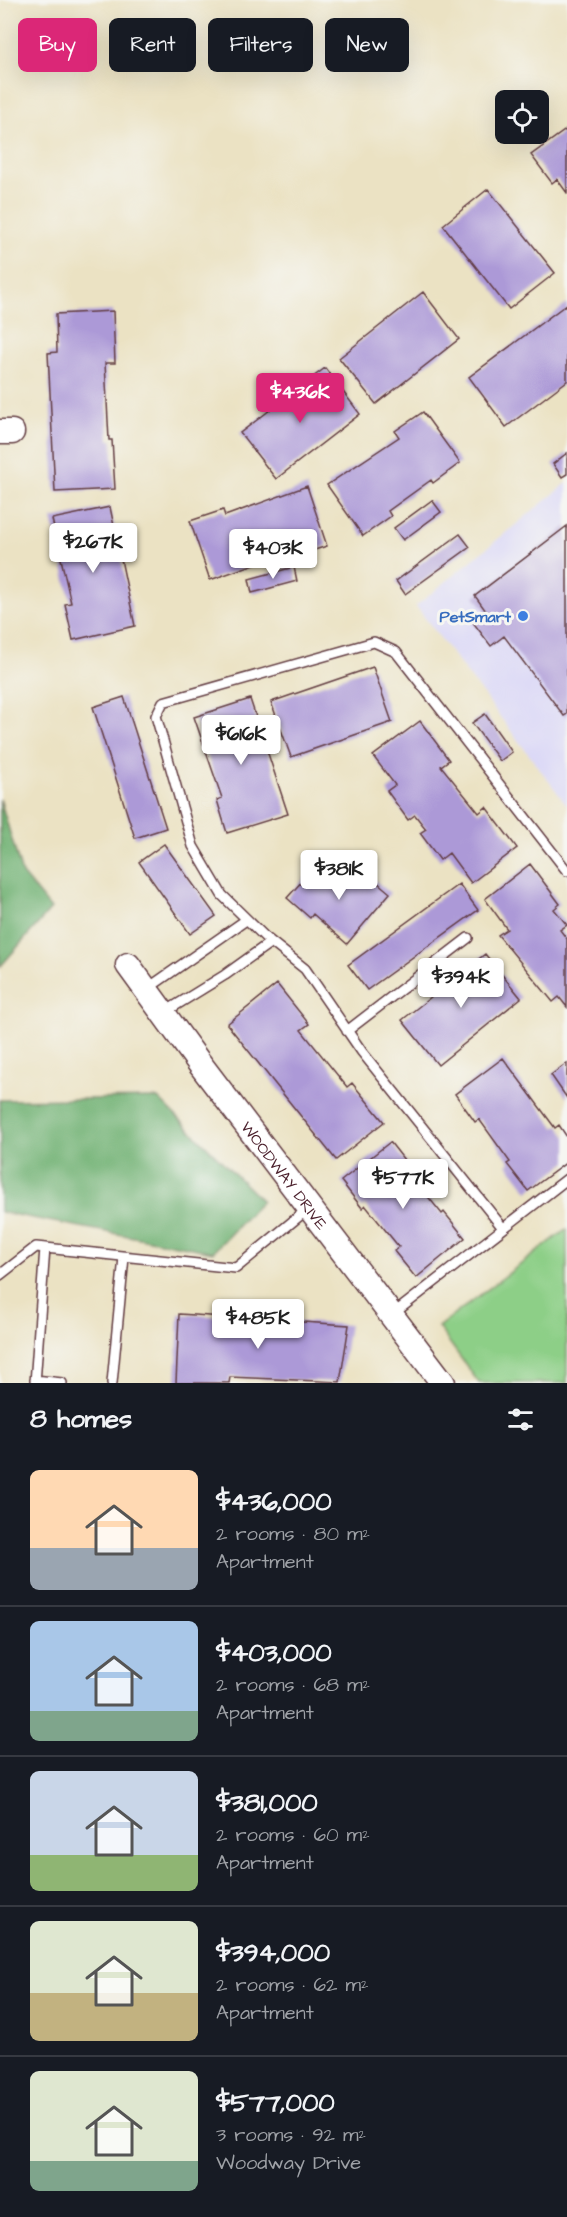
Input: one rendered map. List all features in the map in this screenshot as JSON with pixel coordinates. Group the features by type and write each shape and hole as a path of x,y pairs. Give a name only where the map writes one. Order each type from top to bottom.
{"street":[{"name":"WOODWAY DRIVE","path":"128,965 443,1383"}],"lane":[{"path":"503,1228 362,1053 305,969 246,920 222,895 192,846 156,716 163,702 374,642 396,652 567,871"},
{"path":"145,990 246,920"},
{"path":"347,1031 468,938"},
{"path":"163,1014 225,975 271,942"},
{"path":"392,1316 567,1179"},
{"path":"0,1275 36,1247 236,1268 309,1208"},
{"path":"45,1248 35,1382 62,1383"},
{"path":"112,1383 124,1257"}],"shaded area":[{"path":"567,483 567,805 416,606"}],"green space":[{"path":"0,799 22,874 51,909 0,967"},
{"path":"158,1098 262,1201 213,1252 0,1212 0,1100"},
{"path":"567,1229 567,1383 479,1383 438,1327"}],"building":[{"path":"567,129 567,193 557,179 552,183 531,155"},
{"path":"488,189 555,273 509,309 443,225"},
{"path":"423,292 459,339 376,404 339,358"},
{"path":"567,304 567,381 506,427 469,377"},
{"path":"113,311 115,363 105,363 109,440 112,440 115,489 55,492 48,353 57,352 56,314"},
{"path":"325,368 360,414 276,479 240,433"},
{"path":"423,412 460,463 433,483 431,480 388,511 391,516 363,536 327,485 399,437 395,431"},
{"path":"567,453 567,474 562,477 553,464"},
{"path":"307,486 327,546 293,557 291,551 210,580 190,521 223,510 225,516"},
{"path":"432,500 441,512 403,540 394,528"},
{"path":"110,507 135,626 73,640 65,604 71,603 52,519"},
{"name":"PetSmart","path":"567,526 567,714 564,716 504,636 491,646 472,621 486,611 475,596"},
{"path":"460,534 470,547 405,594 396,581"},
{"path":"294,567 297,581 252,593 249,579"},
{"path":"373,667 392,722 291,757 271,702"},
{"path":"124,697 166,828 135,838 93,707"},
{"path":"250,699 288,814 227,833 217,800 222,798 194,717"},
{"path":"485,714 512,752 500,761 472,723"},
{"path":"420,721 449,760 441,766 479,813 486,807 517,848 471,883 449,853 440,860 420,833 426,829 415,815 408,820 387,791 395,785 373,756"},
{"path":"164,844 216,916 190,934 139,862"},
{"path":"530,864 560,904 554,909 567,925 560,930 567,939 567,1007 559,997 553,1002 498,935 507,929 485,899"},
{"path":"337,867 355,883 365,872 390,893 347,944 313,914 310,918 287,898 313,869 326,881"},
{"path":"459,884 478,910 367,990 348,965"},
{"path":"485,954 521,998 438,1065 402,1020"},
{"path":"277,984 309,1024 301,1030 347,1087 352,1083 384,1122 336,1160 227,1024"},
{"path":"503,1058 555,1128 559,1125 567,1137 567,1162 528,1191 507,1164 510,1162 479,1119 475,1122 455,1094"},
{"path":"567,1063 567,1098 551,1075"},
{"path":"390,1142 412,1170 408,1172 465,1238 416,1278 394,1251 399,1247 365,1205 362,1208 341,1181"},
{"path":"179,1314 349,1325 340,1382 230,1377 229,1383 176,1383"}],"place":[{"name":"PetSmart","path":"523,616"}]}
